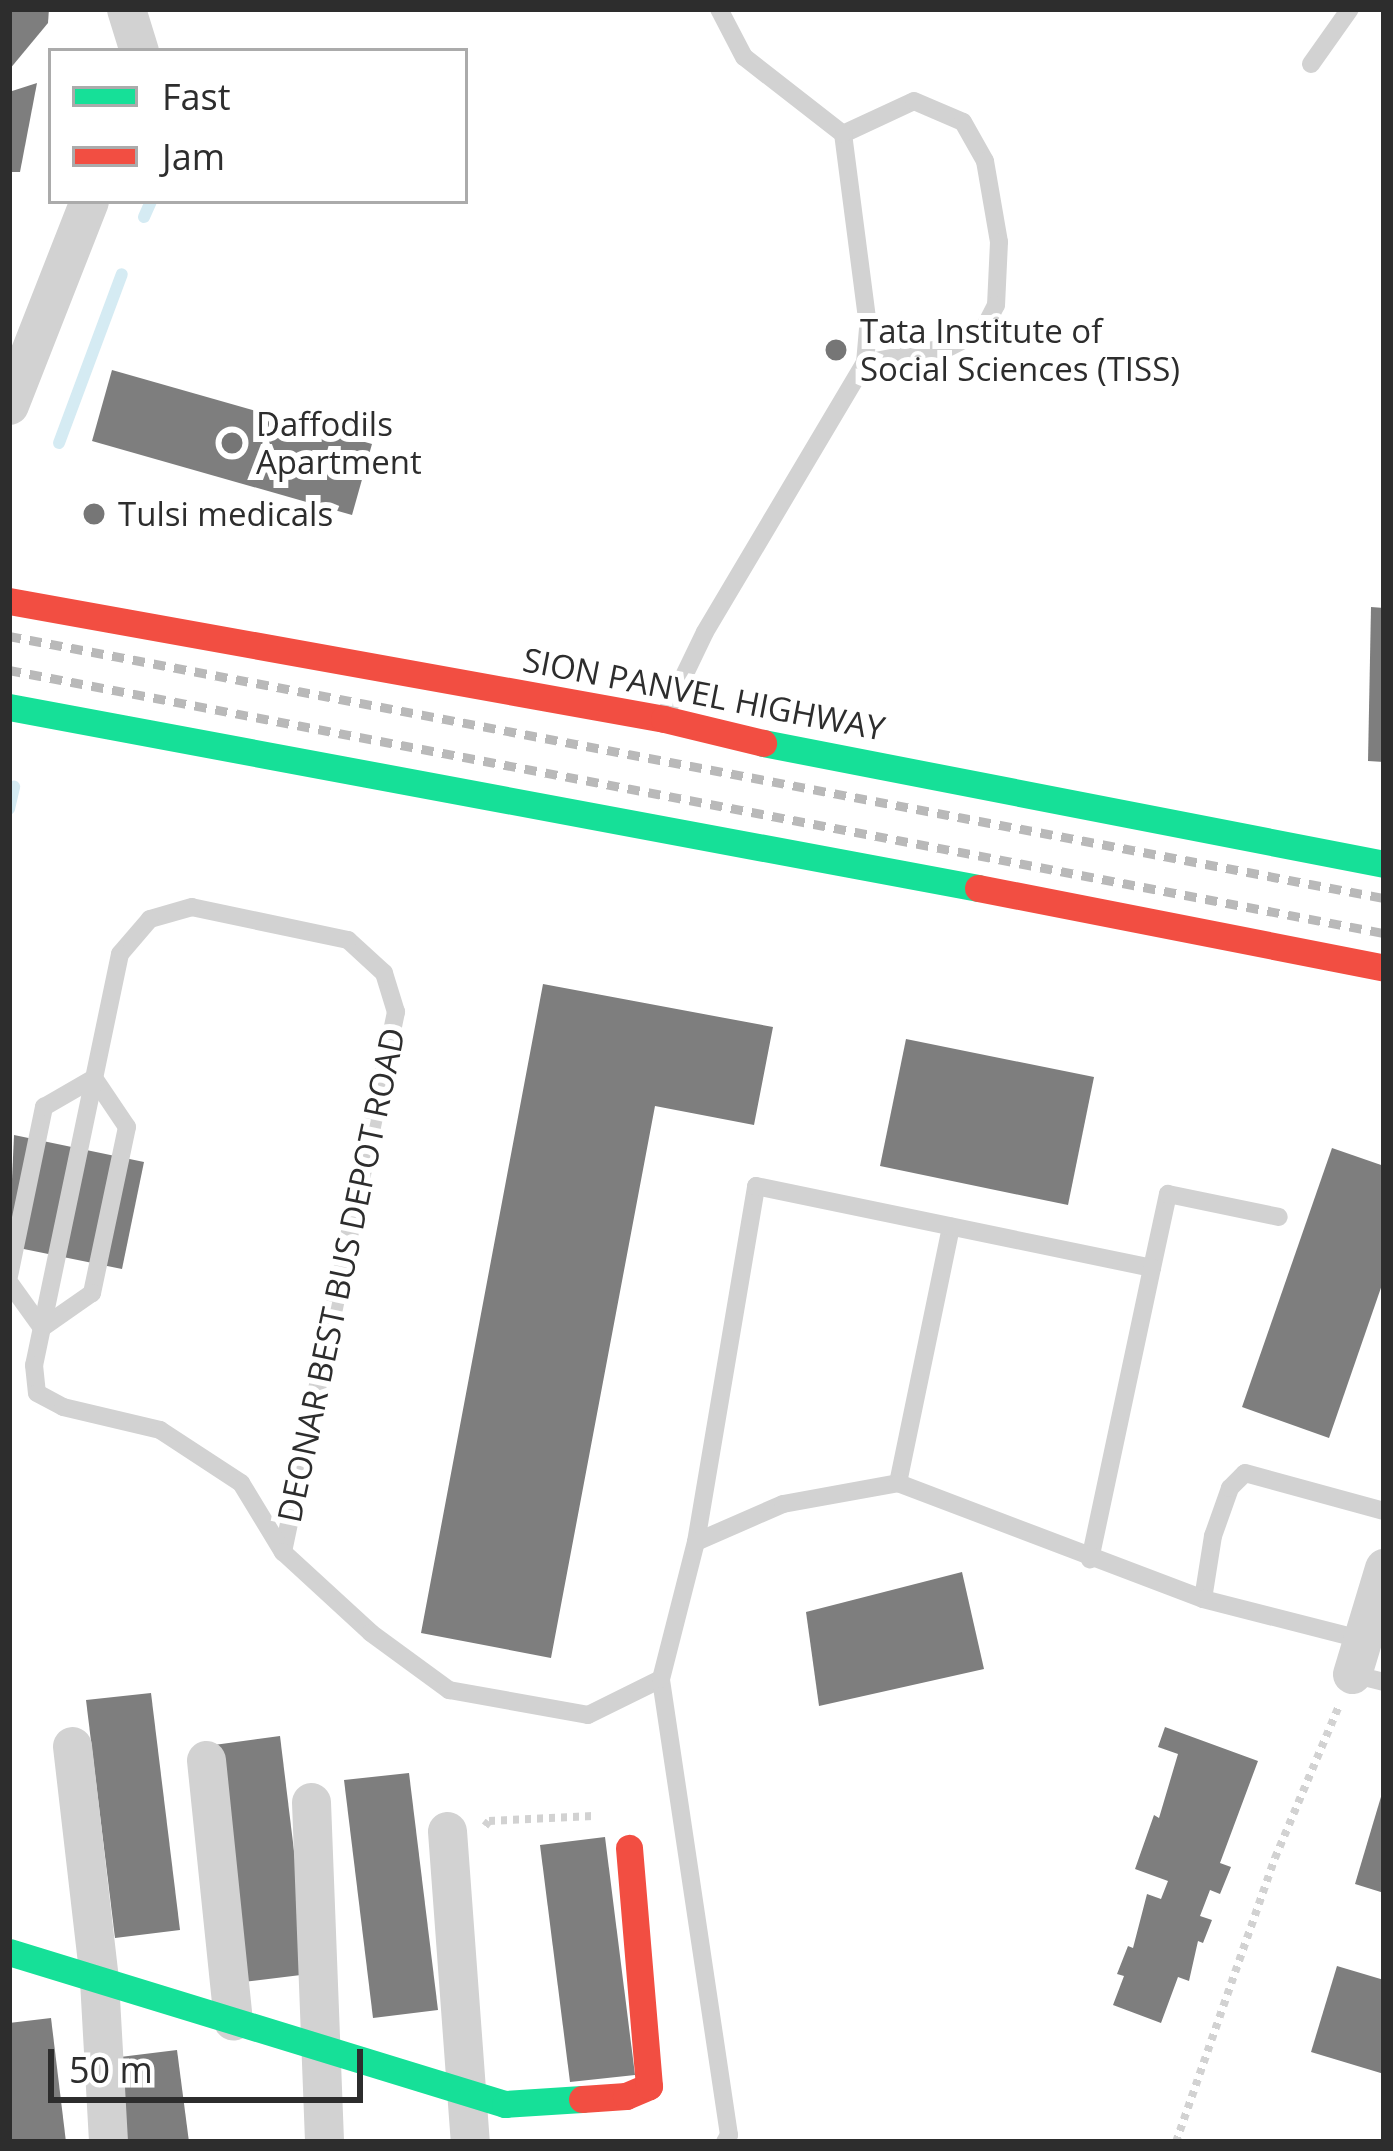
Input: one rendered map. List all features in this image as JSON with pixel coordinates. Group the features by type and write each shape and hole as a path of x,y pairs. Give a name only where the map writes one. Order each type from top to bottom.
{"main road":[{"name":"SION PANVEL HIGHWAY","path":"9,602 664,719 689,729 1384,864"},
{"path":"9,707 613,817 1384,968"},
{"path":"9,1952 505,2104 626,2096 649,2086 629,1848"}],"street":[{"path":"126,9 138,48"},
{"path":"9,405 88,204"},
{"path":"1366,1665 1384,1568"},
{"path":"72,1746 99,1979 107,2142"},
{"path":"206,1760 233,2021"},
{"path":"311,1802 324,2142"},
{"path":"447,1832 470,2142"}],"lane":[{"path":"664,719 704,632 865,363 862,259 843,134 744,57 719,9"},
{"path":"1311,64 1350,9"},
{"path":"843,134 914,101 963,122 986,161 999,242 996,305 982,330 949,347 865,363"},
{"name":"DEONAR BEST BUS DEPOT ROAD","path":"283,1552 396,1012 384,973 348,940 192,907 150,919 120,954 34,1366 37,1393 63,1407 160,1430 241,1483 283,1552 370,1633 449,1690 588,1715 661,1678"},
{"path":"94,1078 127,1127 92,1293 42,1328 9,1279 44,1107 94,1078"},
{"path":"725,2142 730,2135 661,1678 696,1542 756,1186 1152,1268"},
{"path":"1090,1559 1168,1194 1279,1217"},
{"path":"898,1483 952,1226"},
{"path":"1204,1599 1213,1536 1230,1489 1245,1473 1384,1511"},
{"path":"696,1542 783,1504 898,1483 1366,1665"}],"path":[{"path":"1176,2142 1275,1858 1366,1665"},
{"path":"451,1876 489,1821 617,1815 627,1824 629,1848"}],"building":[{"path":"9,9 49,9 48,23 9,70"},
{"path":"37,83 20,172 9,172 9,92"},
{"name":"Daffodils Apartment","path":"112,370 372,444 352,515 92,441"},
{"path":"1371,607 1384,608 1384,762 1368,761"},
{"path":"543,984 773,1027 754,1125 655,1106 551,1658 421,1633"},
{"path":"906,1039 1094,1077 1068,1205 880,1166"},
{"path":"14,1135 144,1162 122,1269 9,1246"},
{"path":"1332,1148 1384,1166 1384,1279 1329,1438 1242,1407"},
{"path":"962,1572 984,1669 819,1706 806,1612"},
{"path":"151,1693 180,1930 115,1938 86,1700"},
{"path":"1165,1727 1258,1761 1220,1863 1231,1867 1220,1894 1210,1890 1200,1916 1212,1920 1203,1943 1198,1941 1189,1981 1178,1977 1161,2023 1113,2005 1124,1976 1117,1974 1128,1946 1133,1948 1147,1894 1161,1899 1168,1881 1135,1869 1154,1815 1159,1818 1178,1754 1158,1747"},
{"path":"280,1736 309,1974 243,1982 214,1745"},
{"path":"409,1773 438,2010 373,2018 344,1780"},
{"path":"1384,1790 1384,1893 1355,1884"},
{"path":"605,1837 635,2075 570,2082 540,1845"},
{"path":"1337,1966 1384,1980 1384,2074 1311,2052"},
{"path":"51,2018 66,2142 9,2142 9,2023"},
{"path":"177,2050 189,2142 122,2142 112,2058"}],"waterway":[{"path":"144,217 150,204"},
{"path":"59,443 122,274"},
{"path":"9,809 14,787"}],"railway":[{"path":"9,636 1384,898"},
{"path":"9,670 1384,933"}],"traffic: fast":[{"path":"9,707 978,888"},
{"path":"763,743 1384,864"},
{"path":"9,1952 505,2104 582,2099"}],"traffic: jam":[{"path":"9,601 664,719 763,743"},
{"path":"978,888 1384,968"},
{"path":"582,2099 626,2096 649,2086 629,1848"}],"place":[{"name":"Tata Institute of Social Sciences (TISS)","path":"836,350"},
{"name":"Daffodils Apartment","path":"232,443"},
{"name":"Tulsi medicals","path":"94,514"}]}
